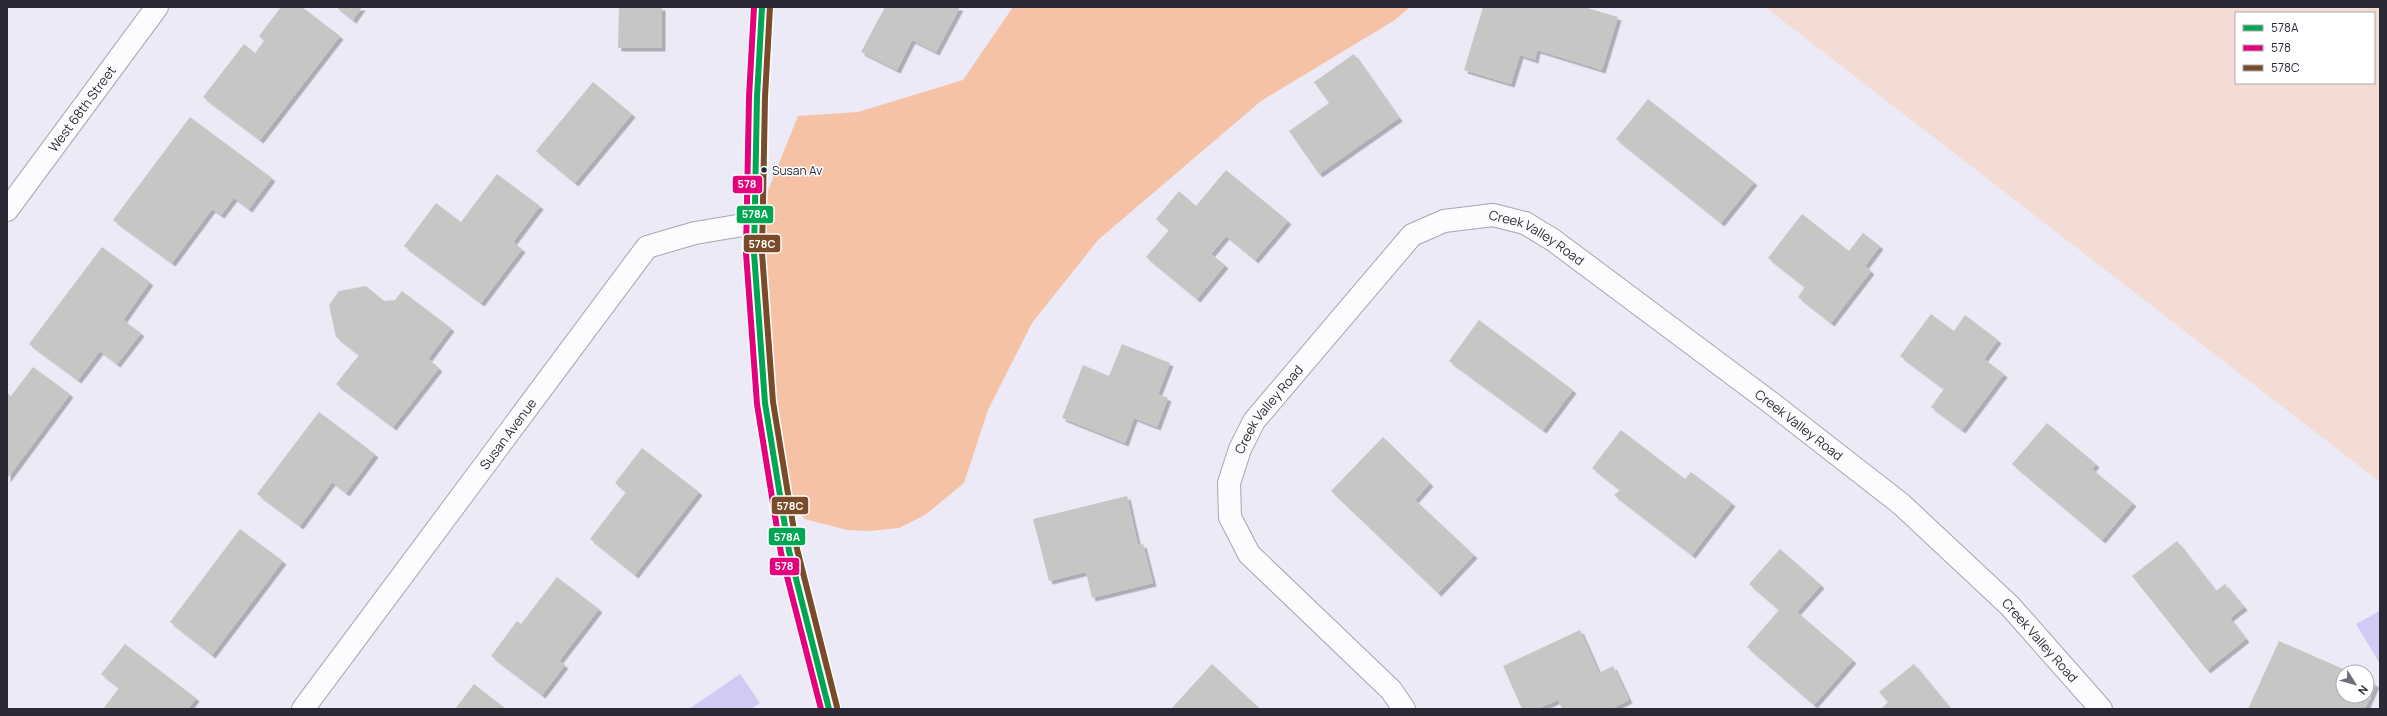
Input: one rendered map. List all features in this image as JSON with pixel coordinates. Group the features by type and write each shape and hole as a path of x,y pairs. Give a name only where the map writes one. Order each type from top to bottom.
{"street":[{"name":"West 68th Street","path":"7,210 157,7"},
{"path":"762,7 757,97 754,253 765,403 789,551 829,709"},
{"name":"Creek Valley Road","path":"1404,709 1391,690 1249,554 1230,517 1229,483 1240,449 1254,421 1412,235 1444,221 1493,215 1525,223 1553,240 1770,402 1901,504 2010,606 2101,709"},
{"name":"Susan Avenue","path":"303,709 647,247 695,233 755,222"}],"shaded area":[{"path":"1013,7 1410,7 1395,20 1261,101 1098,240 1032,323 988,410 964,483 925,515 899,528 869,531 847,530 805,519 779,492 755,223 798,116 858,112 963,80"},
{"path":"1765,7 2380,7 2380,482"},
{"path":"2380,611 2380,664 2356,624"},
{"path":"740,674 760,703 751,709 689,709"}],"building":[{"path":"281,7 302,7 340,36 260,140 203,97 244,44 255,53 264,41 259,36"},
{"path":"336,7 362,7 353,20"},
{"path":"619,7 662,7 662,48 618,48"},
{"path":"885,7 960,7 936,52 912,40 897,70 861,52"},
{"path":"1483,7 1584,7 1618,17 1602,70 1537,50 1535,60 1520,55 1511,84 1464,70"},
{"path":"1354,54 1399,118 1319,174 1289,131 1329,103 1314,82"},
{"path":"593,82 632,114 575,183 536,151"},
{"path":"1648,99 1754,182 1721,223 1616,139"},
{"path":"190,117 272,178 249,209 234,198 221,215 212,209 172,263 113,220"},
{"path":"1226,170 1288,221 1255,260 1226,236 1211,254 1225,265 1197,299 1146,257 1169,230 1156,219 1179,191 1196,206"},
{"path":"497,174 540,206 513,242 522,249 481,303 404,246 436,203 461,222"},
{"path":"1802,214 1849,251 1863,233 1880,246 1865,266 1871,271 1831,323 1798,297 1805,287 1768,258"},
{"path":"102,247 150,282 123,320 141,333 117,364 100,351 78,380 29,344"},
{"path":"366,286 384,301 395,300 402,291 451,328 428,359 439,368 393,427 336,384 359,355 336,337 329,305 339,291"},
{"path":"1931,314 1954,331 1965,315 1998,340 1984,359 2004,374 1962,430 1931,407 1944,389 1900,356"},
{"path":"1479,320 1573,390 1543,430 1449,361"},
{"path":"1122,344 1170,363 1158,394 1168,398 1157,427 1134,418 1125,443 1062,418 1083,365 1109,376"},
{"path":"33,367 70,394 7,479 7,393 11,396"},
{"path":"319,412 375,454 346,493 332,482 300,526 257,494"},
{"path":"2047,423 2096,464 2092,469 2133,503 2102,540 2012,464"},
{"path":"1621,430 1685,479 1691,472 1732,503 1692,555 1614,495 1620,490 1592,468"},
{"path":"1383,437 1430,483 1415,500 1474,555 1438,593 1331,491"},
{"path":"642,448 699,492 635,575 590,539 626,492 615,483"},
{"path":"1127,496 1138,545 1143,544 1153,583 1092,598 1086,572 1049,581 1033,519"},
{"path":"240,529 283,561 212,655 170,622"},
{"path":"2177,541 2216,591 2225,584 2244,607 2230,618 2246,639 2207,670 2132,576"},
{"path":"1780,549 1821,585 1797,612 1853,660 1814,705 1747,647 1779,610 1749,584"},
{"path":"557,577 599,609 559,661 565,665 542,695 491,656 517,621 521,624"},
{"path":"1580,630 1599,673 1613,666 1629,700 1611,709 1562,709 1558,700 1537,709 1522,709 1503,666"},
{"path":"2279,641 2335,665 2335,704 2367,704 2365,709 2248,709"},
{"path":"125,644 196,698 188,709 103,709 119,688 101,674"},
{"path":"1212,664 1260,709 1171,709"},
{"path":"1914,664 1951,709 1881,709 1888,702 1879,692"},
{"path":"474,684 506,709 455,709"}],"transit line":[{"name":"578","path":"754,7 749,97 746,253 757,404 781,553 821,709"},
{"name":"578A","path":"762,7 757,97 754,253 765,403 789,551 829,709"},
{"name":"578C","path":"770,7 765,97 762,253 773,402 797,549 837,707"}],"place":[{"name":"Susan Av","path":"764,170"}]}
